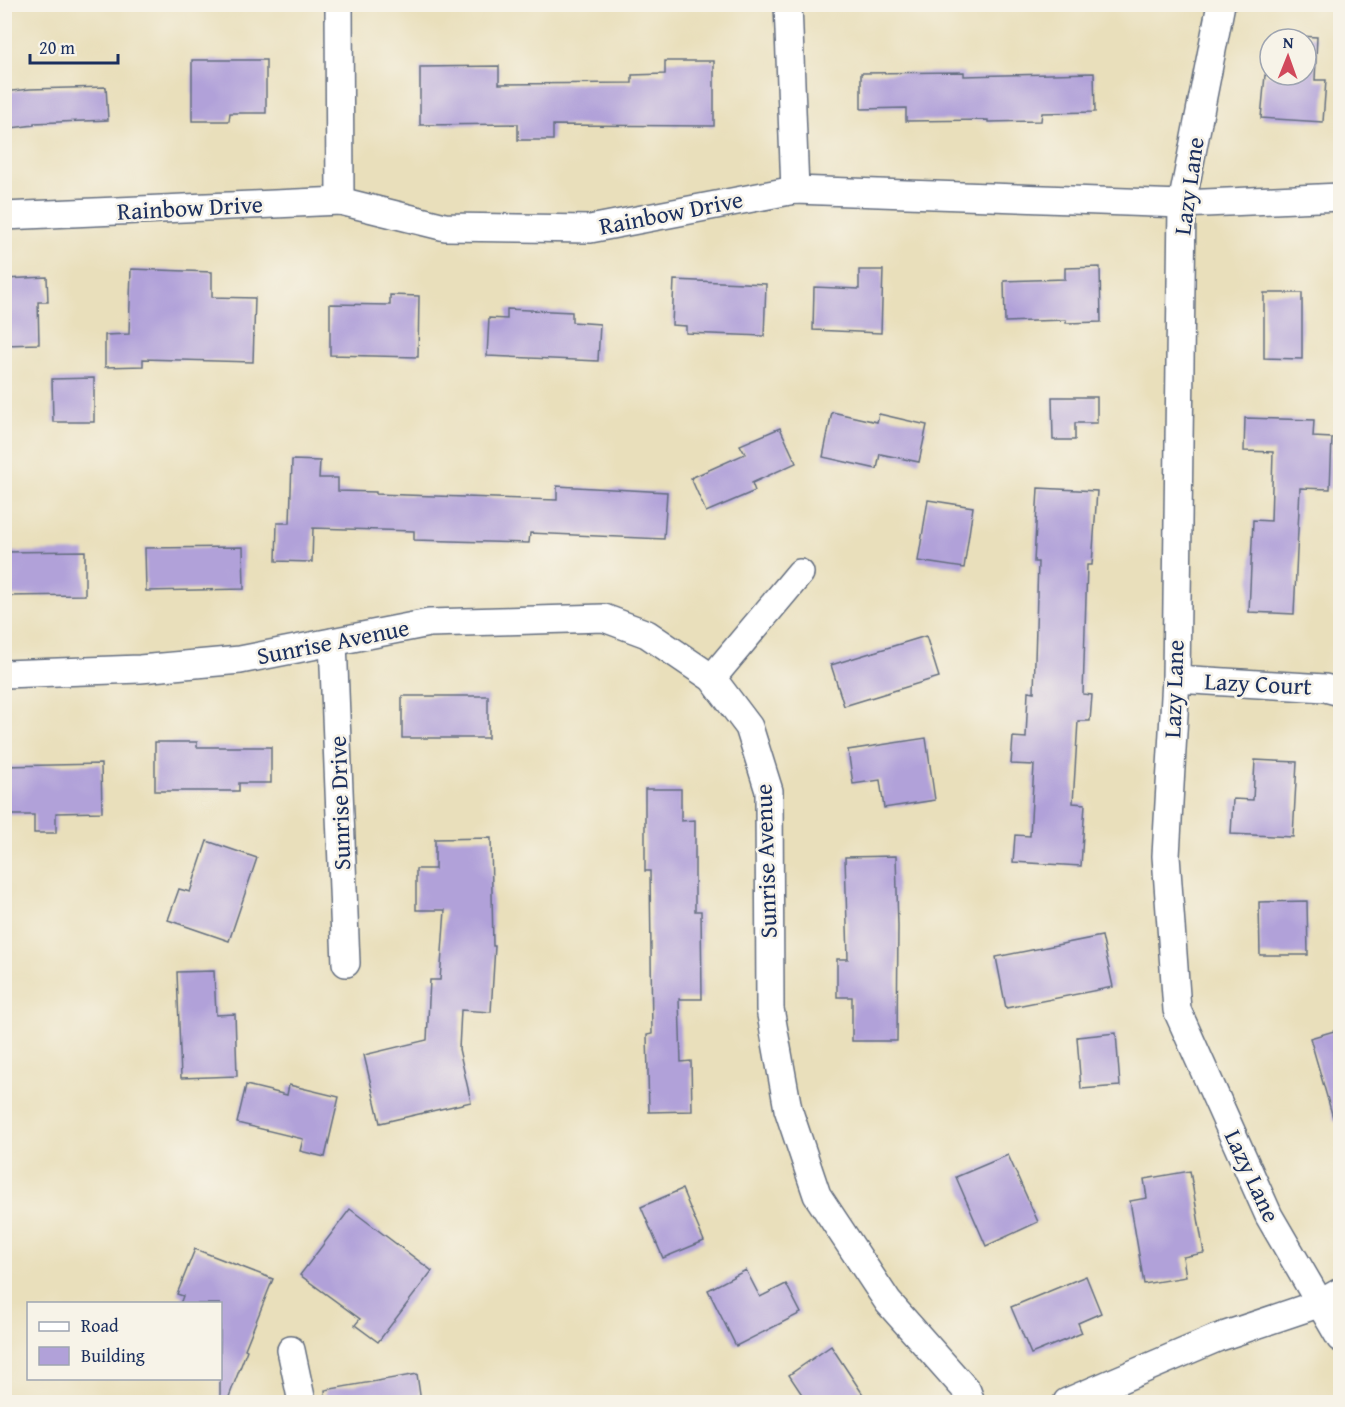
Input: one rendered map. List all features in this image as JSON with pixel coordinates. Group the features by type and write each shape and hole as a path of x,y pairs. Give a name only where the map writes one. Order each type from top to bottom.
{"street":[{"path":"339,4 340,201"},
{"path":"788,4 795,190"},
{"name":"Lazy Lane","path":"1221,4 1182,204 1176,679 1166,856 1177,1010 1269,1216 1331,1298 1341,1338"},
{"name":"Rainbow Drive","path":"4,216 340,201 445,227 590,229 795,190 1182,204 1341,197"},
{"path":"712,678 800,573"},
{"name":"Sunrise Avenue","path":"4,674 140,669 240,660 429,623 604,618 646,634 712,678 749,727 769,791 770,1009 788,1109 817,1195 888,1302 967,1390 971,1402"},
{"name":"Sunrise Drive","path":"333,642 346,963"},
{"name":"Lazy Court","path":"1176,679 1325,688 1341,692"},
{"path":"1067,1402 1217,1338 1331,1298"},
{"path":"291,1350 302,1402"}],"building":[{"path":"192,60 266,60 266,113 230,113 229,121 192,121"},
{"path":"665,61 714,61 714,126 553,125 553,140 518,140 518,124 420,125 420,67 499,66 499,84 632,83 632,75 665,74"},
{"path":"964,72 964,76 1094,73 1095,112 1042,113 1041,121 906,121 906,108 861,109 861,73"},
{"path":"1318,80 1326,80 1323,122 1261,118 1264,87 1318,87"},
{"path":"106,87 108,120 34,123 34,125 4,129 4,92"},
{"path":"1100,267 1101,322 1066,323 1066,320 1005,322 1004,281 1065,279 1065,268"},
{"path":"131,269 212,272 212,297 255,298 253,362 143,359 143,366 105,367 105,335 129,334"},
{"path":"859,270 883,270 881,333 813,330 814,287 859,289"},
{"path":"47,277 48,302 38,302 39,344 4,345 4,279"},
{"path":"674,280 766,284 764,336 686,333 686,326 672,325"},
{"path":"1264,293 1302,293 1302,359 1264,358"},
{"path":"390,295 419,296 418,357 330,355 330,304 390,305"},
{"path":"507,309 572,312 572,322 600,324 598,361 487,356 489,318 507,319"},
{"path":"94,378 94,422 53,422 52,379"},
{"path":"1052,397 1097,397 1097,423 1075,423 1075,440 1053,440"},
{"path":"832,412 877,422 879,414 927,425 919,462 880,454 877,469 823,457"},
{"path":"1245,418 1314,420 1313,437 1332,438 1330,489 1300,488 1294,614 1249,612 1253,520 1271,521 1273,452 1244,451"},
{"path":"780,428 796,463 752,483 755,491 706,512 691,478 745,454 740,445"},
{"path":"292,460 320,461 319,478 338,478 338,491 557,500 557,486 667,492 664,539 530,533 529,543 414,540 414,531 313,528 312,562 276,561 277,523 290,523"},
{"path":"1038,488 1097,491 1092,565 1087,565 1083,694 1092,695 1090,721 1078,721 1073,803 1085,804 1081,866 1013,862 1015,835 1030,836 1034,765 1011,764 1013,737 1026,738 1028,691 1034,692 1038,562 1034,562"},
{"path":"928,500 973,507 964,568 918,561"},
{"path":"243,547 244,589 146,591 145,548"},
{"path":"85,551 85,595 4,596 4,552"},
{"path":"926,636 939,677 844,706 831,665"},
{"path":"402,696 488,696 488,738 402,738"},
{"path":"926,738 935,800 884,808 880,780 853,784 848,750"},
{"path":"155,742 197,742 197,747 271,747 271,783 239,783 239,791 155,791"},
{"path":"1255,760 1297,762 1293,837 1231,834 1233,799 1253,800"},
{"path":"101,764 102,812 56,813 56,833 34,833 34,815 4,815 4,766"},
{"path":"645,789 681,789 681,821 695,820 695,911 701,911 702,999 679,999 681,1062 691,1061 692,1111 649,1112 647,1035 652,1034 650,871 645,871"},
{"path":"491,838 493,946 495,946 491,1012 461,1010 459,1049 471,1102 380,1123 364,1055 427,1040 430,980 440,980 445,910 416,910 416,869 435,869 435,839"},
{"path":"207,841 257,858 229,941 168,920 179,889 190,892"},
{"path":"896,856 897,1041 852,1041 852,997 837,997 837,959 848,959 845,857"},
{"path":"1307,901 1308,955 1260,955 1259,902"},
{"path":"1102,936 1113,987 1006,1008 996,957"},
{"path":"214,971 216,1015 235,1014 237,1076 181,1078 177,972"},
{"path":"1341,1029 1341,1120 1334,1121 1310,1038"},
{"path":"1116,1033 1120,1086 1081,1089 1077,1037"},
{"path":"246,1085 287,1095 289,1085 339,1097 325,1157 300,1151 303,1139 237,1123"},
{"path":"1008,1155 1038,1222 986,1246 956,1177"},
{"path":"1190,1171 1204,1253 1183,1257 1186,1277 1144,1284 1130,1201 1147,1198 1144,1179"},
{"path":"682,1189 704,1241 663,1258 641,1207"},
{"path":"350,1209 432,1271 378,1342 355,1325 360,1319 300,1275"},
{"path":"195,1249 273,1279 227,1402 220,1402 222,1302 181,1302 183,1296 177,1294"},
{"path":"746,1270 760,1297 786,1284 801,1313 736,1346 708,1290"},
{"path":"1086,1276 1101,1313 1078,1323 1082,1333 1031,1354 1011,1307"},
{"path":"831,1346 868,1402 807,1402 789,1375"},
{"path":"417,1374 421,1402 326,1402 325,1390"}]}
